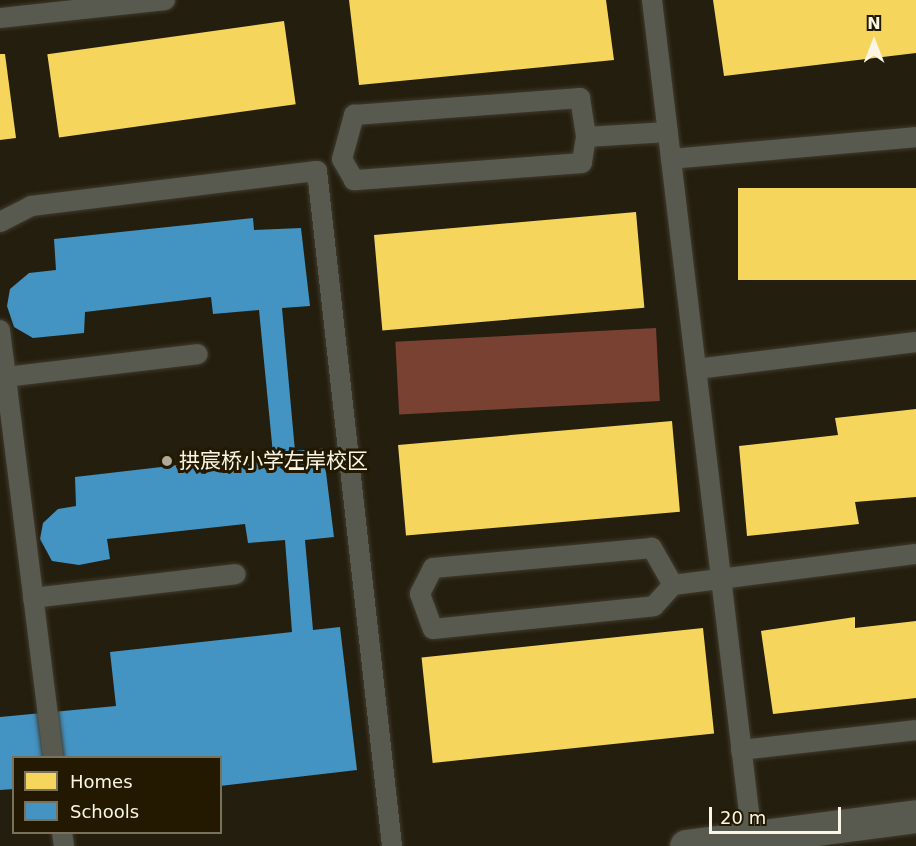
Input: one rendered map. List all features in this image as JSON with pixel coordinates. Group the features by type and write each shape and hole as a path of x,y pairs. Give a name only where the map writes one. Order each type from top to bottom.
{"street":[{"path":"686,846 916,816"}],"lane":[{"path":"0,18 165,0"},
{"path":"652,0 752,838"},
{"path":"580,98 586,137 582,163 354,180 342,159 354,115 580,98"},
{"path":"586,137 668,132"},
{"path":"671,159 916,137"},
{"path":"0,222 31,206 317,171 392,846"},
{"path":"0,330 52,756"},
{"path":"696,369 916,342"},
{"path":"6,377 198,354"},
{"path":"673,585 652,548 433,568 420,594 433,629 654,606 673,585 916,555"},
{"path":"33,598 236,574"},
{"path":"741,750 916,730"}],"shaded area":[{"path":"656,328 660,401 399,415 395,342"}],"building: Homes":[{"path":"349,0 606,0 614,60 359,85"},
{"path":"713,0 916,0 916,53 724,76"},
{"path":"284,21 296,104 59,137 47,54"},
{"path":"0,54 5,54 16,138 0,140"},
{"path":"738,188 916,188 916,280 738,280"},
{"path":"636,212 644,308 382,331 374,235"},
{"path":"916,409 916,497 855,502 859,524 747,536 739,446 838,435 835,418"},
{"path":"672,421 680,512 406,536 398,445"},
{"path":"855,617 855,628 916,621 916,698 773,714 761,631"},
{"path":"703,628 714,733 433,763 422,658"}],"building: Schools":[{"path":"253,218 254,230 301,228 310,306 282,308 295,451 323,448 334,537 305,540 313,630 340,627 357,770 222,786 222,756 12,756 12,789 0,790 0,717 116,706 110,652 292,632 285,540 248,543 245,524 107,539 110,559 79,565 52,561 40,539 43,523 58,509 76,506 75,477 273,454 259,310 213,314 211,297 85,312 84,333 33,338 14,327 7,306 10,289 29,273 56,270 54,239"}],"place":[{"name":"拱宸桥小学左岸校区","path":"167,461"}]}
